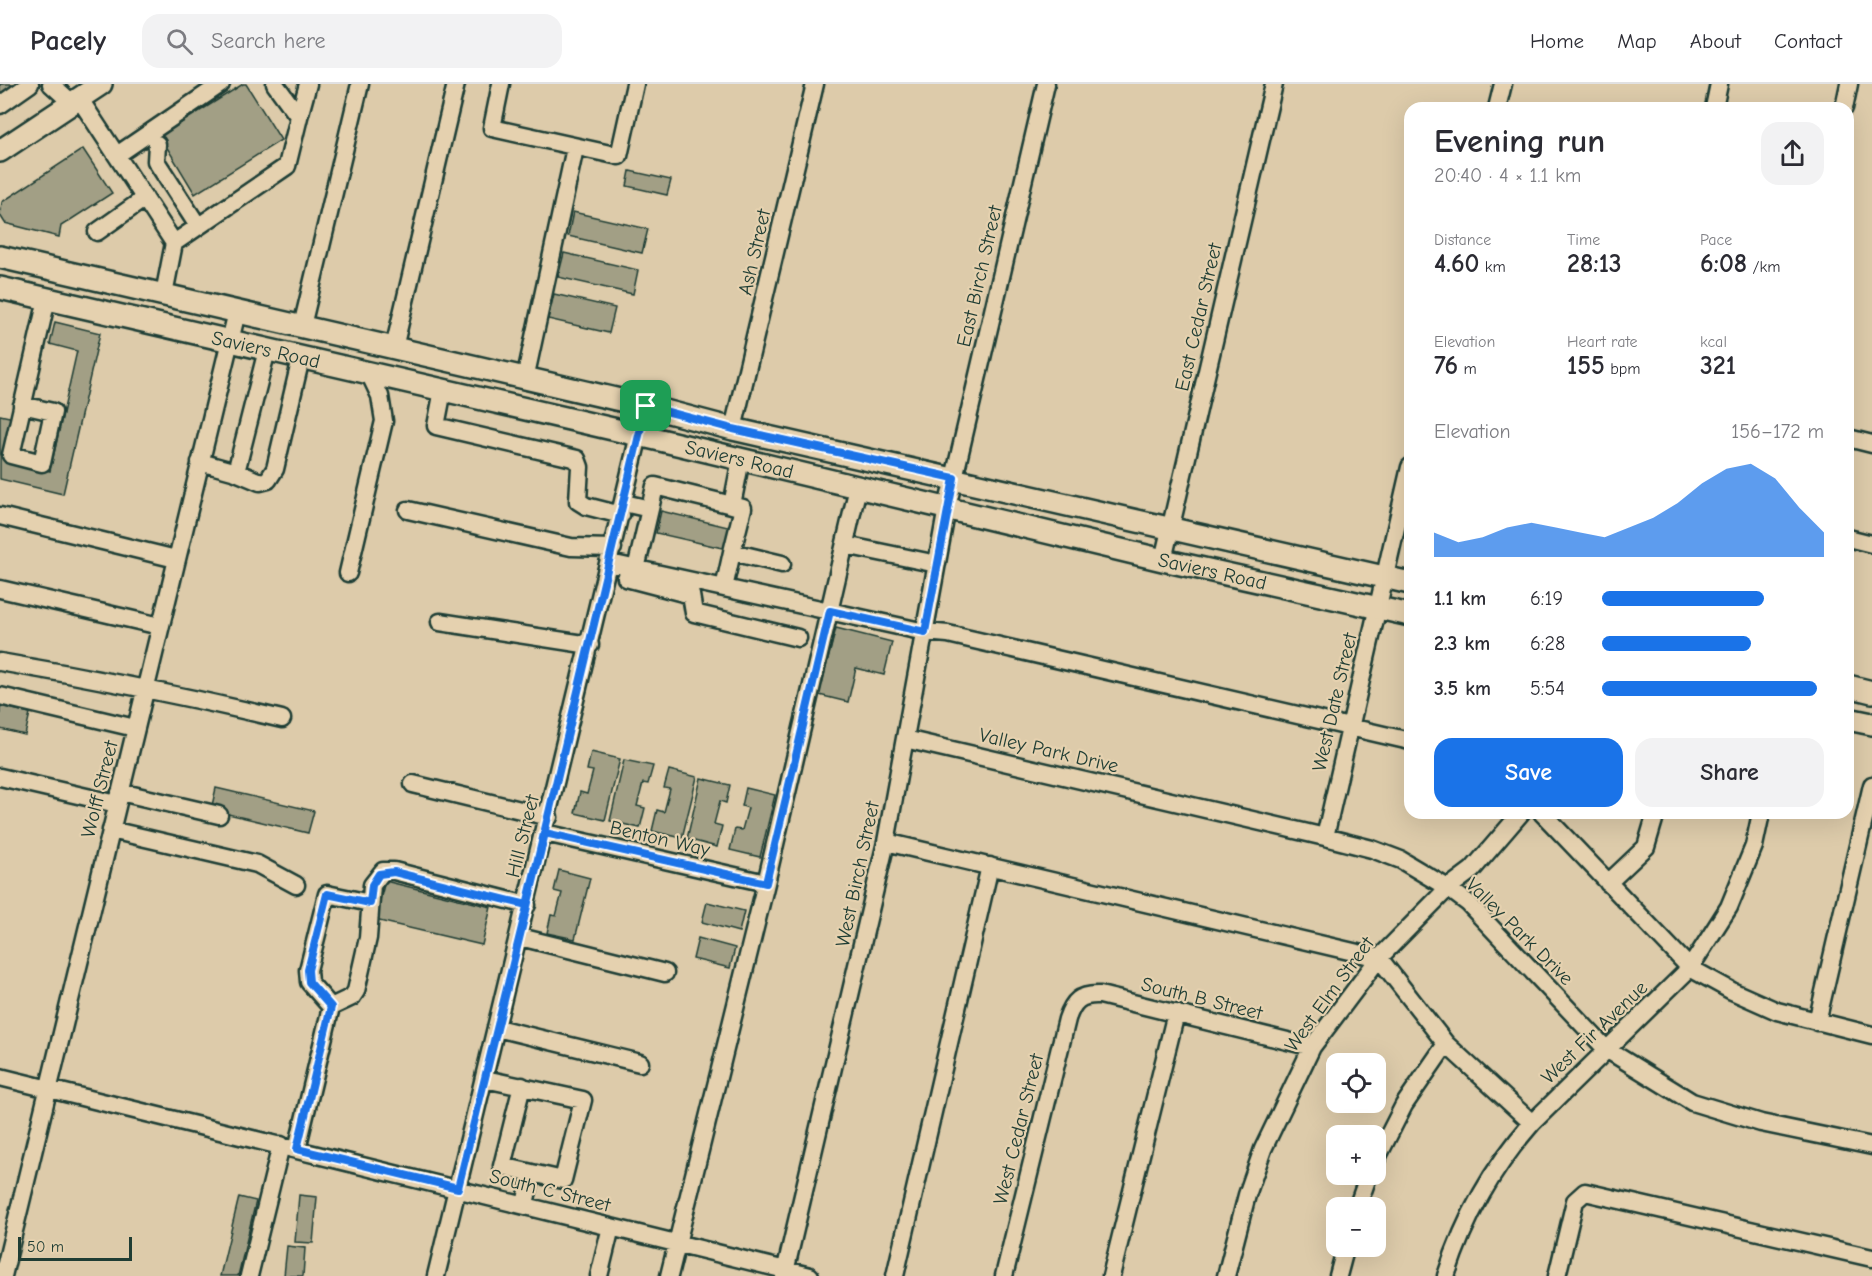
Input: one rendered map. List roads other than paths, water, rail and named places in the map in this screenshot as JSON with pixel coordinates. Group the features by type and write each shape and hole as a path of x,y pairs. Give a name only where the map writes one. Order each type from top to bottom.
{"main road":[{"path":"1,149 101,84"},
{"path":"0,244 165,288"},
{"name":"Saviers Road","path":"0,257 165,288 237,312 646,406 733,429 1404,581"},
{"name":"Saviers Road","path":"1,291 47,299 639,435 1163,560 1404,614"},
{"path":"1854,688 1872,692"},
{"path":"1854,720 1872,724"}],"street":[{"path":"0,105 30,84"},
{"path":"51,84 76,101 117,155 174,243"},
{"path":"117,155 160,134 221,84"},
{"path":"274,84 299,117"},
{"path":"165,288 174,243 287,166 308,84"},
{"path":"302,326 360,84"},
{"path":"394,348 456,84"},
{"path":"501,84 492,128 619,156 635,84"},
{"name":"Ash Street","path":"733,429 815,84"},
{"name":"East Birch Street","path":"954,478 1046,84"},
{"name":"East Cedar Street","path":"1163,560 1274,84"},
{"path":"1498,102 1503,84"},
{"path":"1715,102 1719,84"},
{"path":"1845,102 1849,84"},
{"path":"160,134 156,161 198,226"},
{"path":"525,379 575,148"},
{"path":"97,232 145,198"},
{"path":"22,405 47,299"},
{"name":"Wolff Street","path":"3,1276 237,312"},
{"path":"236,472 267,350"},
{"path":"200,462 236,472 260,482 268,480 275,469 301,358"},
{"path":"348,573 384,421 380,396 369,374"},
{"path":"443,390 436,426 577,459 580,467 578,501 586,506 650,509"},
{"name":"Hill Street","path":"436,1276 549,817 646,406"},
{"path":"1854,440 1872,444"},
{"path":"732,505 741,459"},
{"name":"West Birch Street","path":"784,1273 886,842 954,478"},
{"path":"636,569 655,486 742,508 724,588"},
{"path":"669,1276 766,883 858,487"},
{"name":"West Date Street","path":"1325,837 1404,492"},
{"path":"408,510 571,548 691,595 694,613 798,638"},
{"path":"0,516 176,559"},
{"path":"1854,540 1872,544"},
{"path":"845,545 937,564"},
{"path":"732,552 782,564"},
{"path":"610,562 925,632 960,637 1404,739"},
{"path":"0,589 160,626"},
{"path":"440,622 590,645"},
{"path":"0,662 99,682 145,687 282,718"},
{"path":"0,696 135,728"},
{"name":"Valley Park Drive","path":"905,739 1325,837 1372,849 1401,861 1448,888 1468,903 1606,1049 1692,1102 1761,1123 1872,1146"},
{"path":"0,777 219,815"},
{"path":"412,784 549,817"},
{"path":"1817,1022 1872,785"},
{"name":"West Elm Street","path":"1226,1276 1247,1195 1263,1149 1312,1047 1379,957 1448,888 1472,870 1516,819"},
{"path":"1548,819 1690,968 1732,991 1777,1011 1872,1035"},
{"path":"1608,883 1646,847 1654,819"},
{"name":"West Fir Avenue","path":"1446,1276 1472,1207 1509,1149 1606,1049 1690,968 1729,907 1754,846 1760,819"},
{"path":"111,830 257,864 296,885"},
{"name":"Benton Way","path":"545,833 766,883"},
{"path":"886,842 1379,957 1446,1044 1532,1123"},
{"path":"895,1276 990,866"},
{"path":"249,1276 331,1007 352,997 356,991 368,938 372,885 383,871 394,872 527,905"},
{"path":"331,1007 309,982 308,970 327,894 370,903"},
{"path":"520,937 665,973"},
{"name":"South B Street","path":"1081,997 1100,995 1312,1047"},
{"name":"West Cedar Street","path":"1004,1276 1070,1008 1081,997"},
{"path":"1111,1276 1176,1013"},
{"path":"497,1028 640,1063"},
{"path":"1386,1140 1404,1105 1446,1044"},
{"name":"South C Street","path":"0,1077 525,1204 784,1273 810,1276"},
{"path":"485,1079 522,1086 583,1100 563,1180 502,1166 522,1086"},
{"path":"525,1204 532,1173"},
{"path":"1557,1276 1575,1201 1585,1192 1872,1258"},
{"path":"599,1276 611,1227"},
{"path":"1338,1276 1343,1257"}]}
